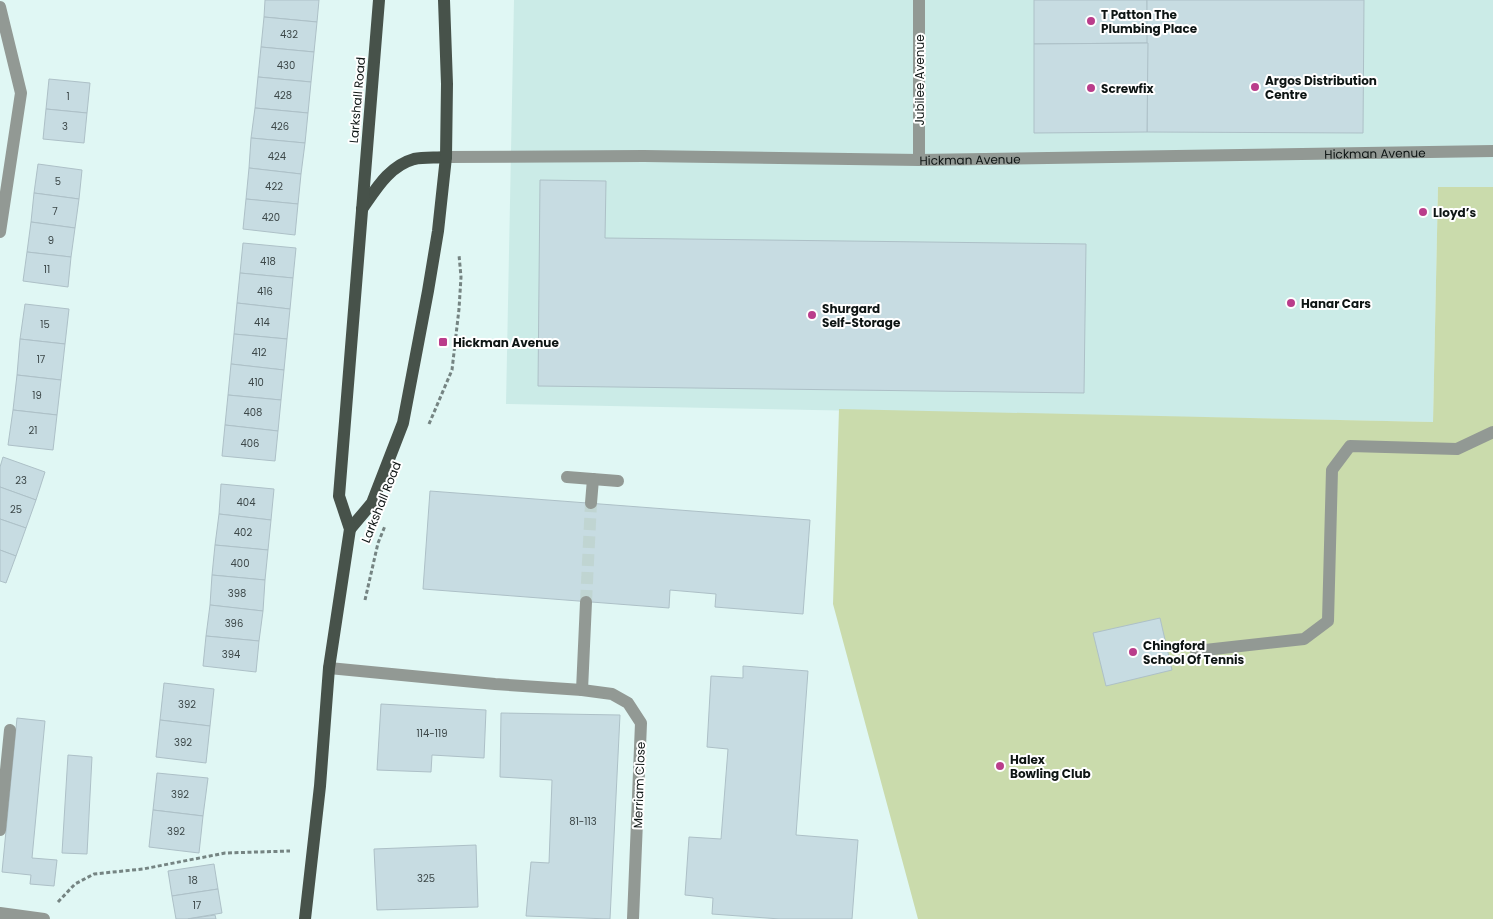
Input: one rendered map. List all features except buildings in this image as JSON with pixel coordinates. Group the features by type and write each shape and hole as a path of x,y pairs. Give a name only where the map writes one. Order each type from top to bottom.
{"main road":[{"name":"Larkshall Road","path":"305,919 320,786 329,668 350,529 339,496 379,0"},
{"name":"Larkshall Road","path":"350,529 372,503 403,423 438,231 446,158 447,84 444,0"},
{"path":"362,209 385,177 404,163 416,159 446,158"}],"street":[{"name":"Jubilee Avenue","path":"919,0 919,160"},
{"path":"0,7 21,93 0,232"},
{"name":"Hickman Avenue","path":"446,158 644,156 919,160 1493,151"},
{"path":"1196,651 1304,639 1328,621 1332,470 1350,446 1457,449 1493,432"},
{"path":"567,477 618,481"},
{"path":"592,503 593,479"},
{"path":"582,690 586,602"},
{"name":"Merriam Close","path":"329,668 476,683 582,690 612,694 628,704 641,723 633,919"},
{"path":"0,830 10,730"},
{"path":"0,913 44,919"}],"path":[{"path":"427,427 452,370 461,277 459,252 438,231"},
{"name":"Larkshall Road","path":"365,600 378,544 387,520"},
{"path":"57,903 75,884 94,874 143,869 225,853 278,851"}],"shaded area":[{"path":"514,0 1493,0 1493,187 1438,187 1433,422 506,404"}],"green space":[{"path":"1438,187 1493,187 1493,919 918,919 833,604 839,409 1433,422"}],"tunnel":[{"path":"586,602 591,503"}],"place":[{"name":"T Patton The Plumbing Place","path":"1091,21"},
{"name":"Argos Distribution Centre","path":"1255,87"},
{"name":"Screwfix","path":"1091,88"},
{"name":"Lloyd’s","path":"1423,212"},
{"name":"Hanar Cars","path":"1291,303"},
{"name":"Shurgard Self-Storage","path":"812,315"},
{"name":"Hickman Avenue","path":"443,342"},
{"name":"Chingford School Of Tennis","path":"1133,652"},
{"name":"Halex Bowling Club","path":"1000,766"}]}
